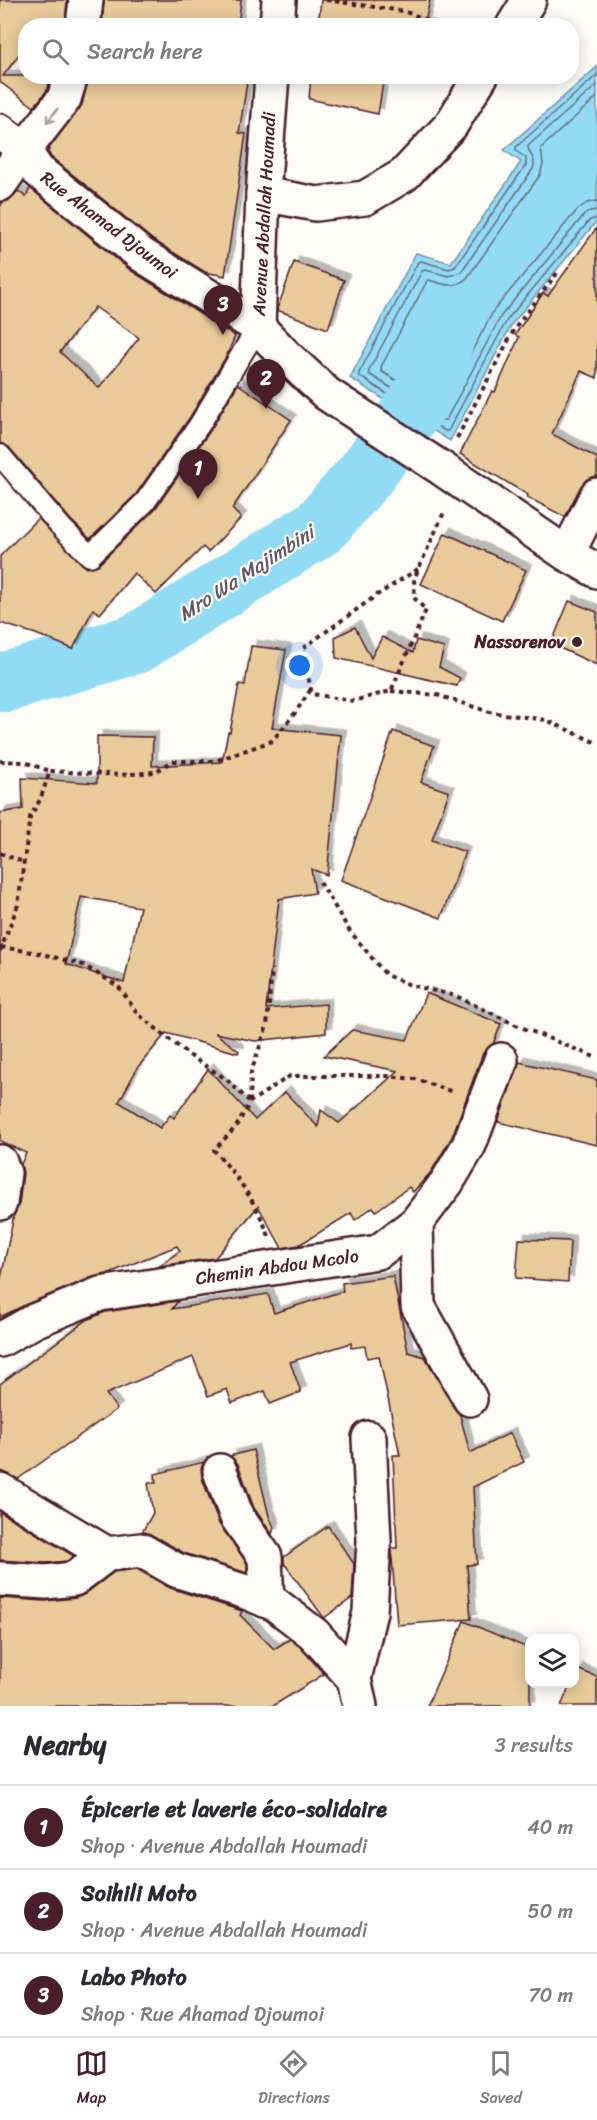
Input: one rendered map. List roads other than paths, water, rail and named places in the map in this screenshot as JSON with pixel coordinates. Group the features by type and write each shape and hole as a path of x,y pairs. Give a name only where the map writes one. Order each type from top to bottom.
{"street":[{"path":"83,18 86,0"},
{"path":"278,18 279,0"},
{"path":"518,18 529,0"},
{"path":"0,184 12,141 64,99 69,84"},
{"name":"Avenue Abdallah Houmadi","path":"271,84 263,194 258,327 327,394 567,554"},
{"path":"263,194 316,204 365,198 404,175 451,125 476,84"},
{"name":"Rue Ahamad Djoumoi","path":"12,141 37,170 142,255 258,327"},
{"path":"597,495 567,554 597,571"},
{"name":"Chemin Abdou Mcolo","path":"0,1340 34,1321 100,1294 378,1252 416,1223 447,1182 469,1145 501,1060"},
{"path":"0,1162 4,1173 0,1203"},
{"path":"416,1223 418,1306 470,1399"},
{"path":"357,1692 370,1612 374,1541 369,1438"},
{"path":"220,1472 237,1517 265,1557 267,1601"},
{"path":"0,1490 107,1554"},
{"path":"0,1579 46,1582 74,1579 107,1554 141,1550 176,1570 275,1604 314,1634 357,1692"}],"lane":[{"path":"0,455 90,556 145,502 200,423 258,327"}],"water":[{"path":"597,67 597,221 512,324 450,441 350,378 416,253 451,263 521,162 504,150"}],"waterway":[{"name":"Mro Wa Majimbini","path":"0,682 136,644 320,527 365,475 420,400 444,341"}],"place":[{"name":"Labo Photo","path":"223,335"},
{"name":"Soihili Moto","path":"266,409"},
{"name":"Épicerie et laverie éco-solidaire","path":"198,499"},
{"name":"Nassorenov","path":"577,642"}]}
